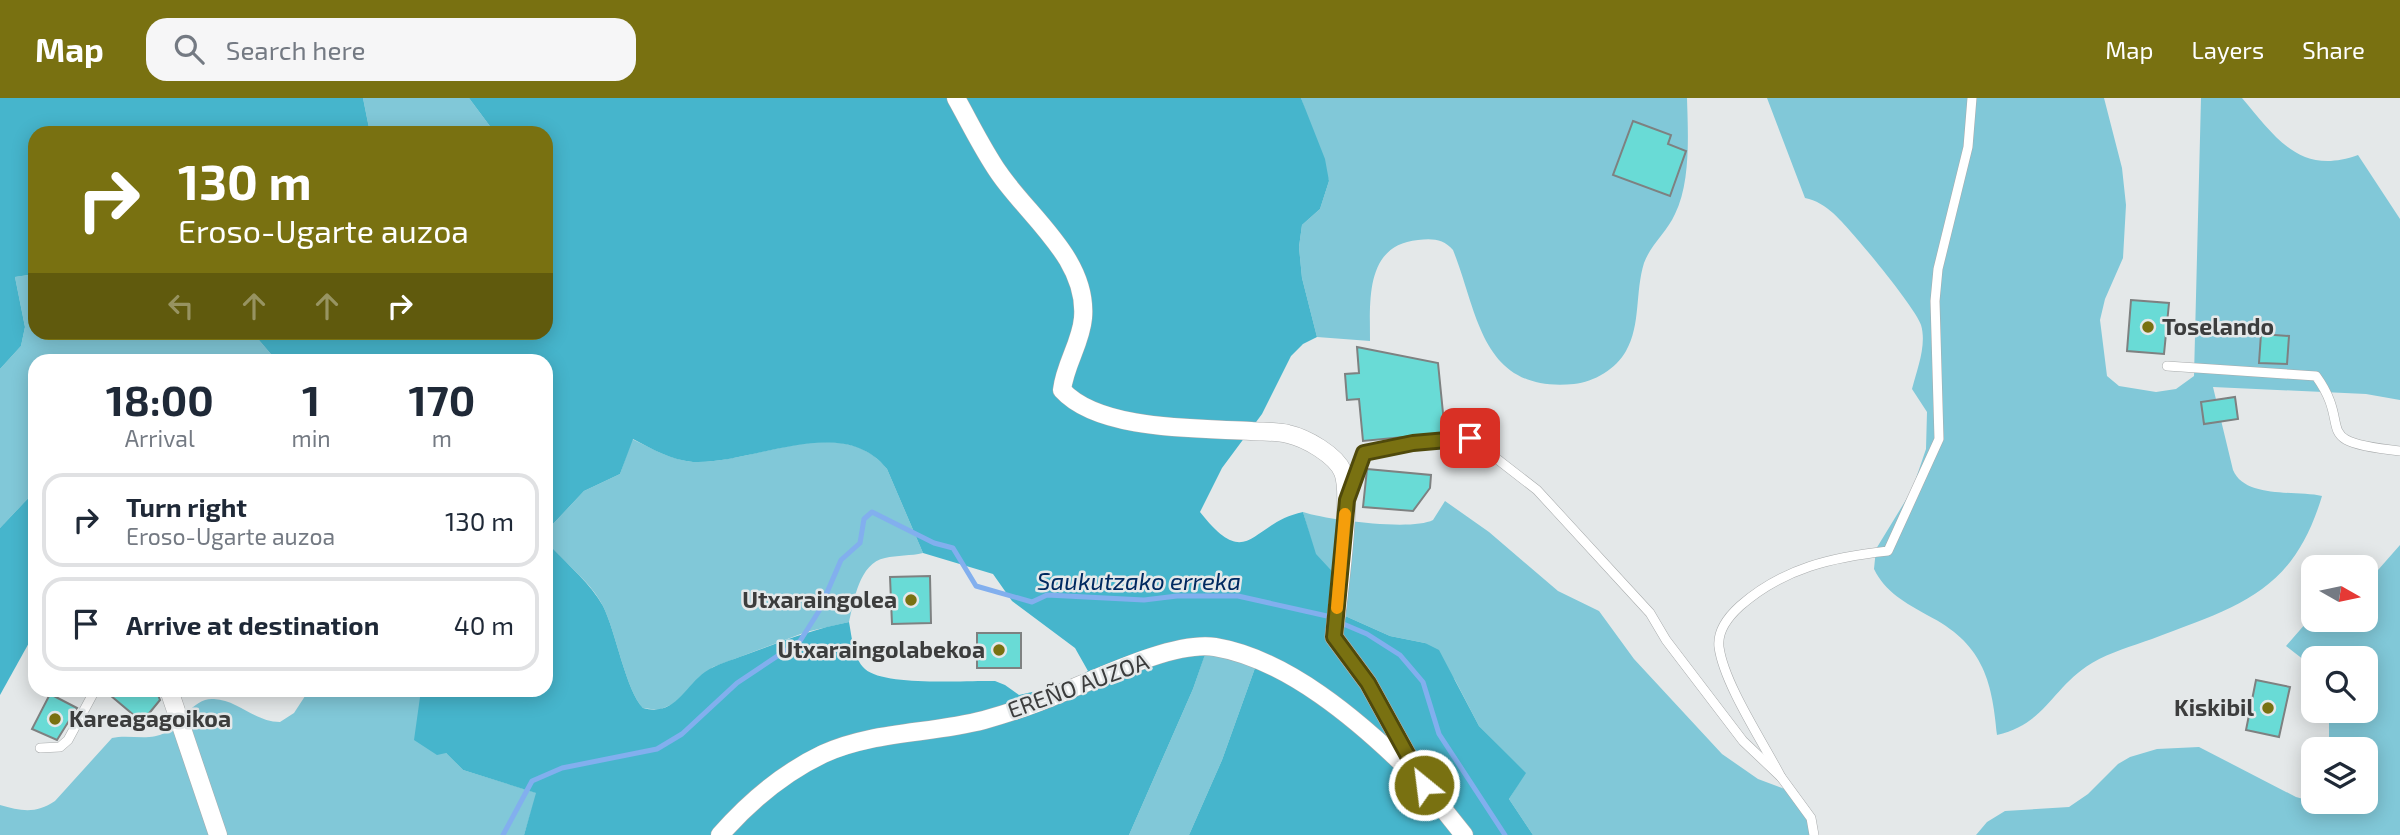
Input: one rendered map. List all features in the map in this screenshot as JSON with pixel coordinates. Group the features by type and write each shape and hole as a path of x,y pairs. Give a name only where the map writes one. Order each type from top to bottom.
{"street":[{"path":"956,98 999,173 1063,252 1083,295 1083,319 1064,374 1062,390 1074,403 1112,417 1170,427 1289,434 1326,452 1343,471 1347,500 1334,637 1368,683 1424,785 1464,835"},
{"name":"EREÑO AUZOA","path":"720,835 740,812 779,779 823,754 852,744 981,720 1037,703 1126,667 1192,647 1226,651 1289,676 1364,726 1424,785"},
{"path":"171,697 218,835"}],"lane":[{"path":"1814,835 1811,818 1782,777 1725,669 1718,644 1726,618 1767,586 1800,568 1841,556 1888,551 1931,462 1940,439 1935,301 1938,269 1968,147 1972,98"},
{"path":"2167,366 2316,376 2325,387 2336,433 2343,440 2364,447 2400,451"},
{"path":"1347,500 1364,453 1413,443 1470,438 1536,490 1650,613 1666,640 1743,741 1782,777"},
{"path":"40,748 60,747 68,740 91,697"}],"shaded area":[{"path":"0,98 363,98 369,126 28,126 28,275 15,277 25,327 21,346 0,369"},
{"path":"363,98 469,98 490,126 369,126"},
{"path":"469,98 1301,98 1325,159 1329,181 1320,209 1302,225 1299,247 1302,278 1317,337 1303,344 1291,356 1262,414 1222,468 1200,512 1229,540 1240,542 1285,518 1303,512 1316,554 1341,581 1343,615 1390,636 1425,643 1439,650 1479,726 1526,773 1509,799 1533,835 1189,835 1222,760 1260,654 1241,645 1223,641 1209,643 1193,689 1129,835 524,835 536,793 463,770 446,753 437,755 414,740 420,697 553,697 553,549 586,583 603,606 631,689 643,708 654,710 671,705 705,672 719,664 797,636 849,622 858,659 865,669 875,675 927,681 995,681 1019,695 1067,684 1088,671 1075,648 1012,601 993,574 923,553 887,469 868,452 846,444 822,443 796,445 717,461 693,462 669,456 633,439 620,474 584,491 553,524 553,354 271,354 259,340 553,340 553,126 490,126"},
{"path":"1301,98 1687,98 1684,187 1672,220 1644,263 1634,330 1622,358 1604,374 1582,383 1543,383 1520,376 1502,363 1488,345 1453,250 1442,241 1433,239 1401,244 1388,252 1380,263 1371,292 1370,341 1317,337 1302,278 1299,247 1302,225 1320,209 1329,181"},
{"path":"1767,98 2104,98 2122,168 2126,205 2123,258 2105,299 2100,320 2107,376 2119,386 2156,392 2176,389 2194,376 2201,98 2242,98 2278,139 2305,157 2320,161 2358,155 2400,219 2400,400 2366,394 2213,387 2233,470 2239,479 2248,485 2272,492 2322,496 2310,529 2295,555 2259,592 2211,616 2114,652 2092,663 2067,683 2038,714 2014,729 1997,735 1987,679 1972,650 1946,626 1897,596 1884,584 1874,569 1876,549 1912,490 1926,449 1927,412 1912,389 1922,349 1921,325 1895,286 1841,221 1824,206 1805,198"},
{"path":"28,275 28,340 259,340 271,354 28,354 28,498 0,528 0,369 21,346 25,327 15,277"},
{"path":"632,439 669,456 693,462 717,461 796,445 822,442 846,444 868,452 887,469 923,553 885,558 869,567 859,584 849,622 806,632 713,667 677,702 659,710 643,708 631,689 603,606 587,583 553,550 553,524 584,491 620,474"},
{"path":"28,498 28,645 0,695 0,528"},
{"path":"1445,501 1489,532 1558,591 1599,611 1634,659 1722,754 1758,779 1798,794 1812,815 1818,835 1533,835 1509,799 1525,773 1479,726 1455,680 1425,643 1390,636 1343,615 1341,582 1315,554 1303,512 1349,521 1407,525 1433,520"},
{"path":"2400,545 2400,835 1976,835 1987,822 2005,811 2069,807 2088,794 2118,764 2130,757 2157,749 2199,747 2301,798 2301,814 2378,814 2378,737 2329,737 2329,723 2378,723 2378,646 2301,646 2301,658 2286,646 2301,629 2301,632 2378,632 2378,570"},
{"path":"1220,640 1242,644 1260,654 1222,760 1189,835 1129,835 1193,689 1209,642"},
{"path":"304,697 424,697 446,753 463,770 537,793 524,835 0,835 0,805 28,810 41,808 55,801 112,738 160,735 172,728 194,706 207,699 223,700 271,721 280,722 294,713"}],"building":[{"path":"1633,121 1671,135 1668,144 1686,151 1670,196 1613,175"},
{"name":"Toselando","path":"2131,300 2169,303 2164,354 2127,351"},
{"path":"2261,334 2289,336 2287,364 2259,363"},
{"path":"1357,347 1438,363 1445,433 1363,441 1359,399 1347,400 1345,374 1359,373"},
{"path":"2235,397 2238,419 2204,424 2201,402"},
{"path":"1367,469 1431,475 1430,488 1413,511 1363,507"},
{"name":"Utxaraingolea","path":"930,576 931,623 892,624 890,577"},
{"name":"Utxaraingolabekoa","path":"977,633 1021,633 1021,668 977,668"},
{"name":"Kiskibil","path":"2256,680 2290,687 2279,737 2246,730"},
{"name":"Kareagagoikoa","path":"48,697 56,697 77,708 57,740 32,729"},
{"path":"112,697 159,697 160,700 142,722"}],"waterway":[{"name":"Saukutzako erreka","path":"503,835 532,781 562,768 657,749 682,734 737,683 800,641 819,611 841,560 860,543 864,519 872,512 934,543 953,548 976,586 1032,602 1047,595 1144,600 1177,596 1238,596 1327,616"},
{"name":"Saukutzako erreka","path":"1341,623 1367,634 1400,655 1423,682 1439,734 1505,835"}],"slow traffic":[{"path":"1337,608 1345,514"}],"place":[{"name":"Toselando","path":"2148,327"},
{"name":"Utxaraingolea","path":"911,600"},
{"name":"Utxaraingolabekoa","path":"999,650"},
{"name":"Kiskibil","path":"2268,708"},
{"name":"Kareagagoikoa","path":"55,719"}],"route":[{"path":"1424,785 1368,683 1334,637 1347,500 1364,453 1413,443 1470,438"}]}
